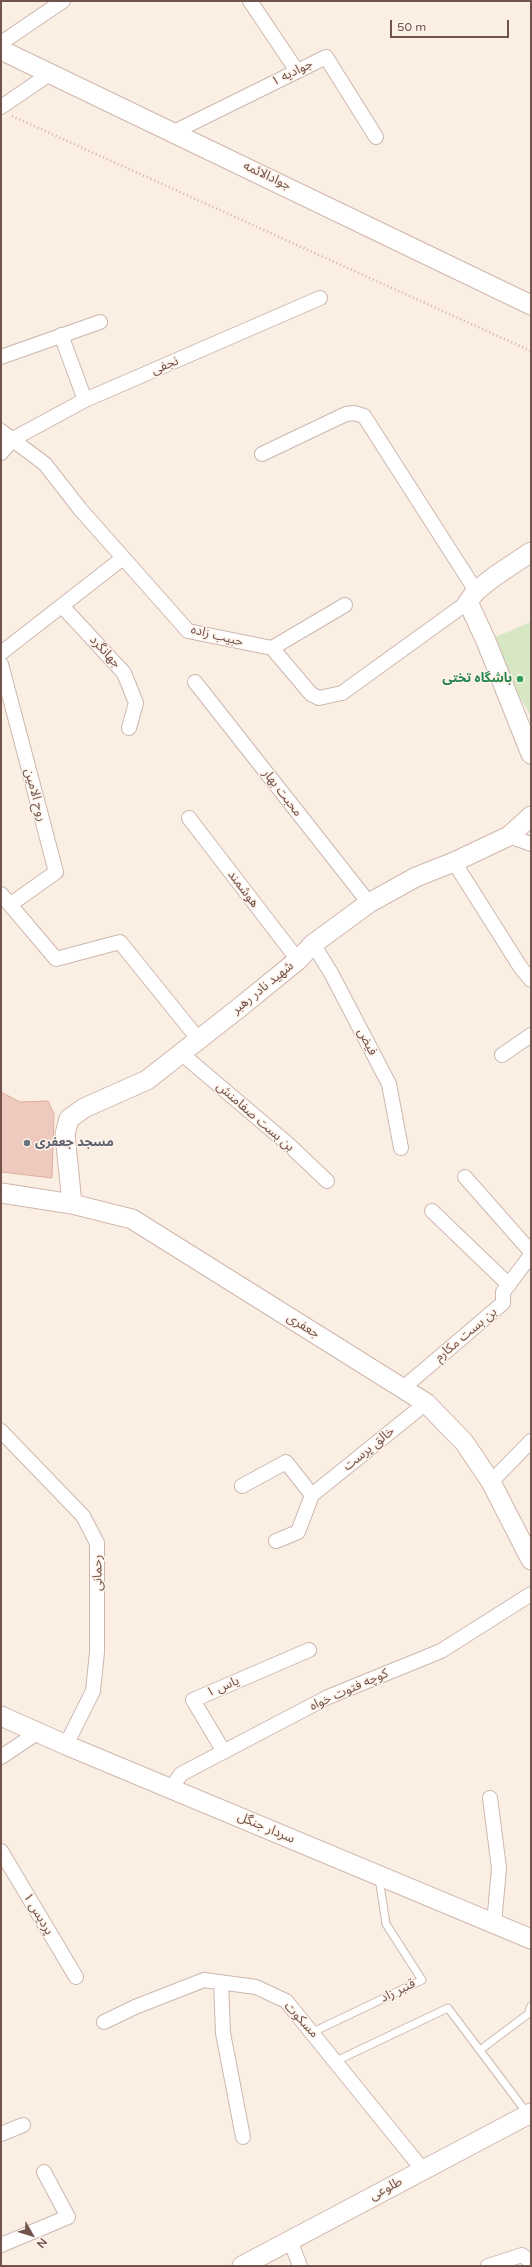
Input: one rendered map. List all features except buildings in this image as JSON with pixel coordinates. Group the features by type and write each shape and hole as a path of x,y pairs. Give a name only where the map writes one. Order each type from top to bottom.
{"main road":[{"name":"جوادالائمه","path":"1,50 531,304"},
{"path":"531,552 495,576 472,597 486,641 531,754"},
{"name":"شهید نادر رهبر","path":"72,1204 65,1134 69,1119 84,1108 147,1080 200,1040 298,960 313,944 369,903 416,877 454,862 509,836 531,816"},
{"name":"جعفری","path":"1,1193 72,1204 132,1220 403,1388 426,1404 464,1442 491,1482 531,1560"},
{"name":"سردار جنگل","path":"1,1716 66,1745 531,1939"},
{"name":"طلوعی","path":"242,2266 530,2114"}],"street":[{"path":"1,43 63,1"},
{"path":"250,1 297,71"},
{"name":"جوادیه ۱","path":"174,132 326,57 376,137"},
{"path":"4,110 51,73"},
{"name":"نجفی","path":"12,439 85,400 320,298"},
{"path":"1,357 100,322"},
{"path":"61,335 85,400"},
{"path":"262,454 346,414 354,413 364,416 472,597 342,693 319,698 311,694 272,648 345,606"},
{"name":"حبیب زاده","path":"1,431 45,464 80,509 188,631 272,648"},
{"path":"1,453 12,439"},
{"path":"1,653 123,558"},
{"name":"جهانگرد","path":"62,606 124,673 136,703 129,728"},
{"name":"روح الامین","path":"1,664 56,872 11,904"},
{"name":"محبت بهار","path":"195,682 369,903"},
{"name":"هوشمند","path":"189,818 298,960"},
{"path":"509,836 531,844"},
{"path":"454,862 521,968 531,980"},
{"path":"1,894 56,959 120,942 200,1040"},
{"name":"فیض","path":"313,944 331,973 389,1084 401,1148"},
{"path":"502,1055 531,1035"},
{"name":"بن بست صفامنش","path":"182,1054 288,1144 327,1181"},
{"path":"465,1177 531,1254"},
{"path":"432,1211 509,1285"},
{"name":"بن بست مکارم","path":"403,1388 503,1303 503,1292 531,1254"},
{"name":"خالق پرست","path":"312,1495 426,1404"},
{"name":"رحمانی","path":"1,1431 83,1516 97,1543 97,1652 93,1691 66,1745"},
{"path":"491,1482 531,1441"},
{"path":"242,1486 286,1462 312,1495 298,1532 276,1541"},
{"name":"کوچه فتوت خواه","path":"171,1789 181,1774 328,1697 441,1651 531,1594"},
{"name":"یاس ۱","path":"224,1752 193,1700 309,1650"},
{"path":"1,1757 37,1732"},
{"path":"490,1798 499,1868 494,1924"},
{"name":"پردیس ۱","path":"1,1851 76,1977"},
{"name":"مسکوت","path":"104,2022 135,2007 204,1980 256,1988 286,2001 313,2032 423,2170"},
{"path":"221,1982 223,2033 243,2137"},
{"path":"1,2134 23,2124"},
{"path":"1,2245 68,2217 44,2172"},
{"path":"290,2240 300,2266"},
{"path":"488,2266 527,2259"}],"lane":[{"name":"قنبر زاد","path":"313,2032 422,1980 386,1924 379,1875"},
{"path":"480,2050 528,2014 531,2006"},
{"path":"336,2061 448,2008 530,2114"}],"path":[{"path":"4,110 531,351"}],"green space":[{"name":"باشگاه تختی","path":"531,622 531,716 486,641"}],"place":[{"name":"باشگاه تختی","path":"520,679"},
{"name":"مسجد جعفری","path":"27,1143"}]}
